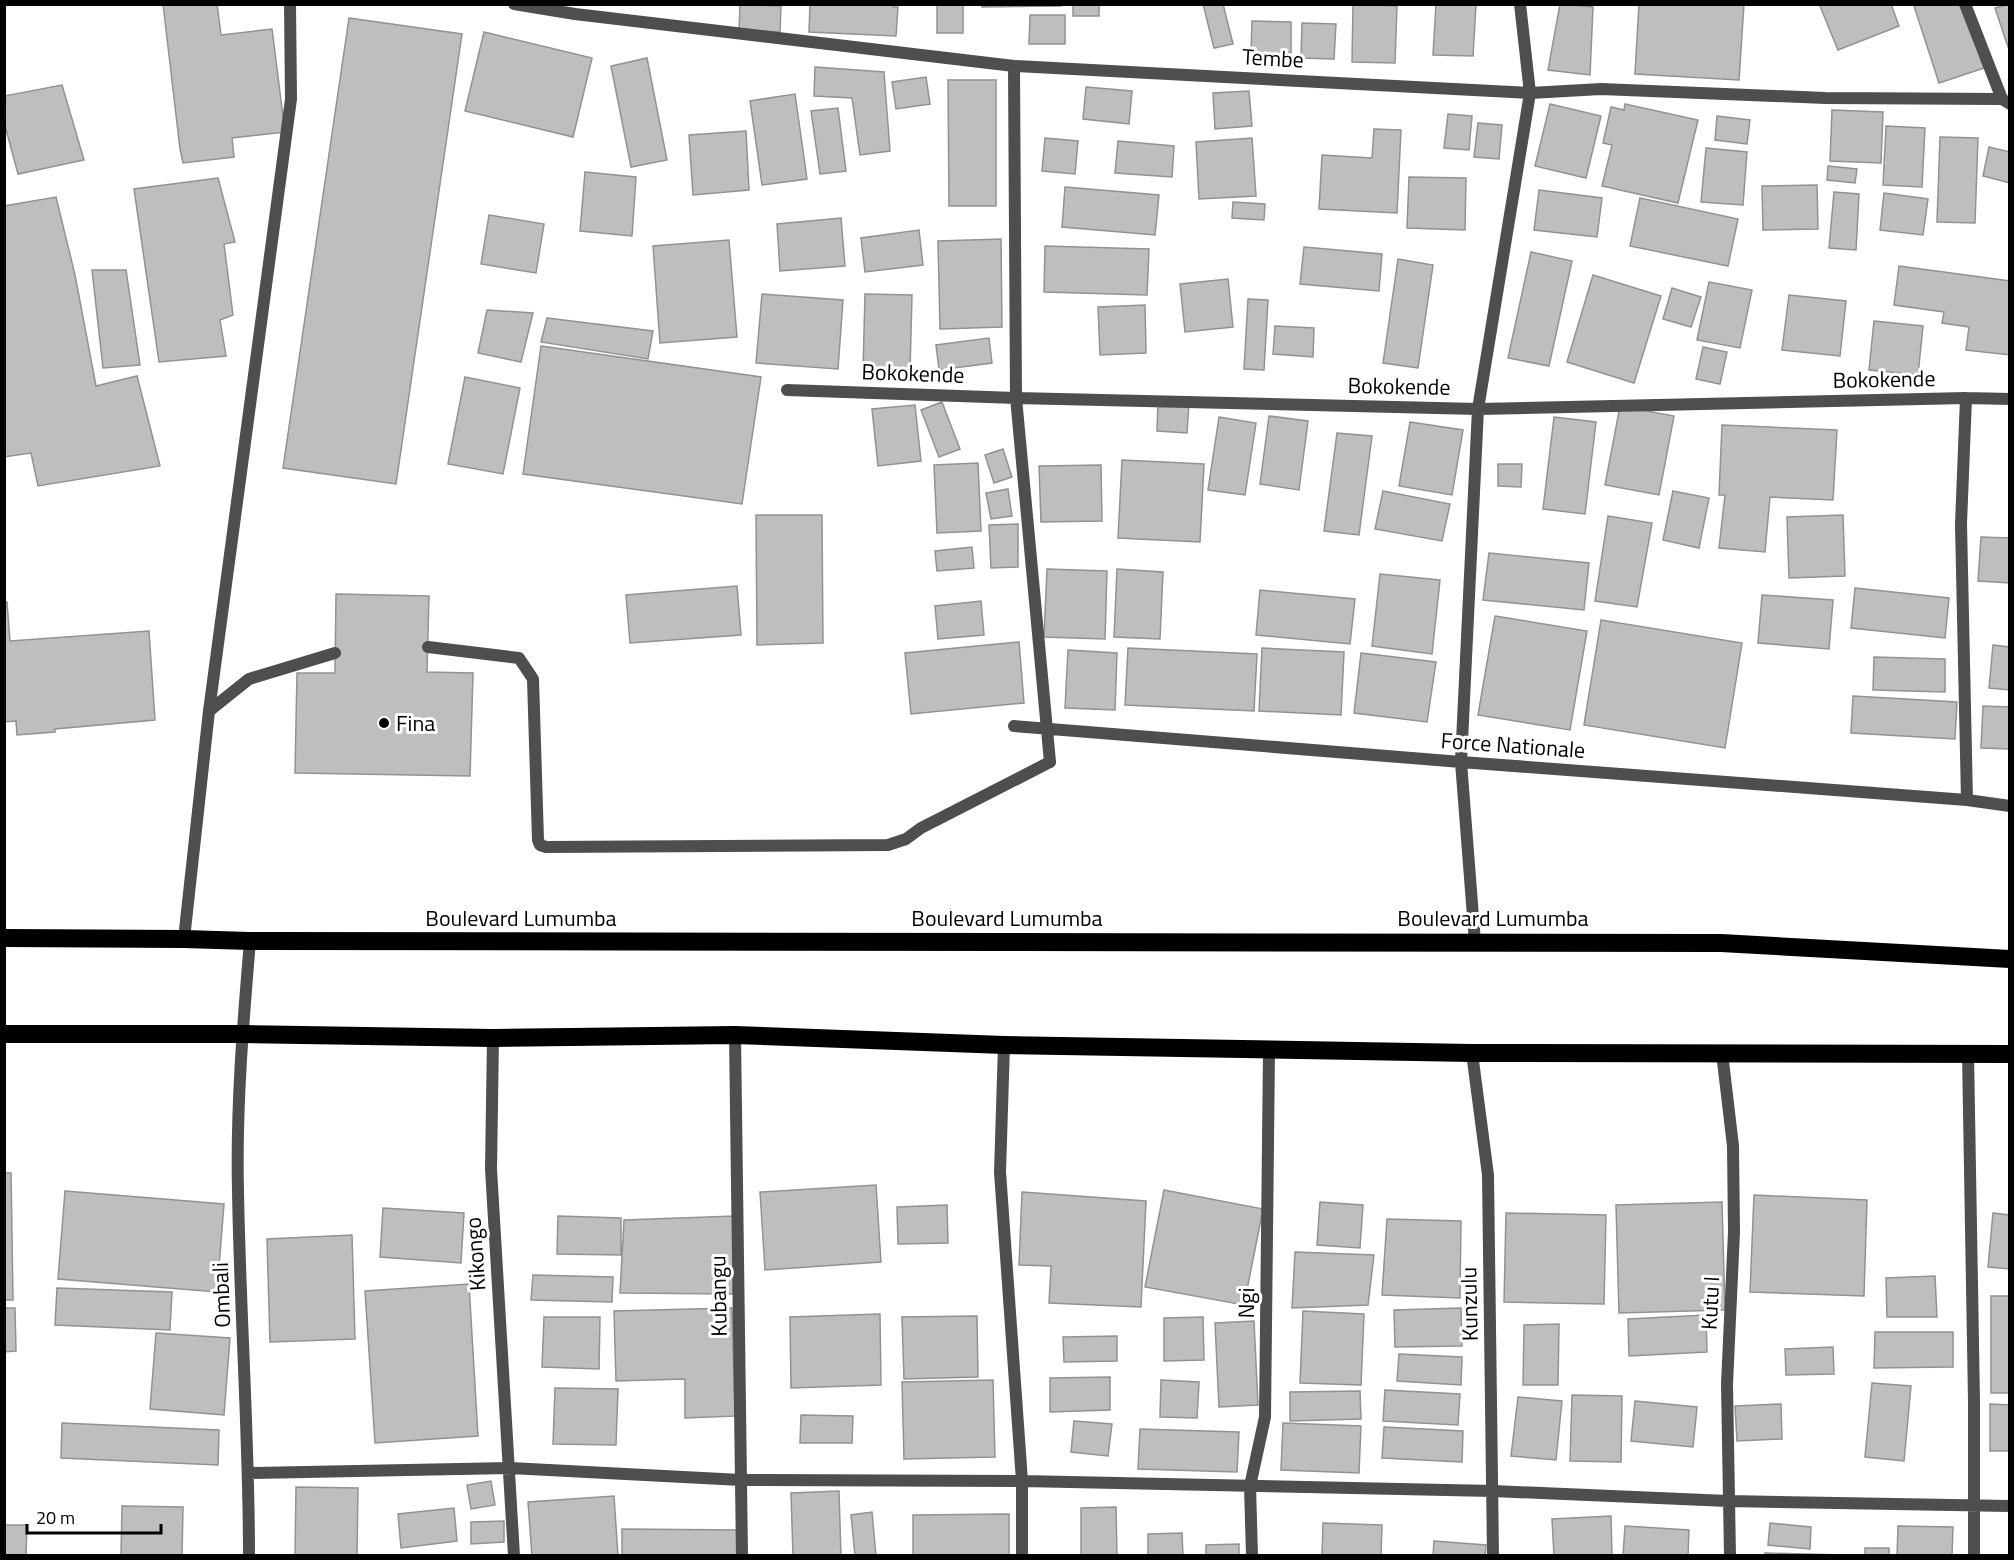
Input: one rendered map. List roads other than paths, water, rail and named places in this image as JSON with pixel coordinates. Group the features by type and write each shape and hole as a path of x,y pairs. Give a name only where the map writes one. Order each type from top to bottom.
{"highway":[{"name":"Boulevard Lumumba","path":"4,938 250,941 1721,943 2010,959"},
{"path":"4,1034 243,1034 494,1038 735,1035 1004,1045 1269,1050 1472,1053 2010,1054"}],"street":[{"path":"184,939 209,711 291,99 290,4"},
{"name":"Tembe","path":"514,4 572,9 1014,66 1530,93 1601,89 1825,98 2006,101"},
{"path":"1475,942 1461,762 1478,409 1530,93 1520,4"},
{"path":"1965,4 2006,101"},
{"path":"428,647 519,658 533,679 538,840 540,845 546,847 888,845 906,839 921,828 1050,762 1016,398 1014,66"},
{"name":"Bokokende","path":"787,390 1478,409 1966,398 2010,399"},
{"path":"1966,398 1961,524 1967,800"},
{"path":"209,711 249,679 335,653"},
{"name":"Force Nationale","path":"1014,726 1967,800 2010,806"},
{"name":"Ombali","path":"249,1556 249,1473 238,1190 243,1034 250,941"},
{"name":"Kubangu","path":"735,1035 742,1556"},
{"name":"Kikongo","path":"494,1038 491,1169 514,1556"},
{"path":"1004,1045 1000,1172 1022,1481 1022,1556"},
{"name":"Ngi","path":"1252,1556 1250,1486 1265,1417 1269,1050"},
{"name":"Kunzulu","path":"1472,1053 1488,1175 1493,1556"},
{"name":"Kutu I","path":"1722,1053 1733,1146 1734,1232 1727,1384 1730,1556"},
{"path":"1968,1053 1974,1556"},
{"path":"249,1473 510,1468 741,1480 1022,1481 1493,1491 1728,1501 2010,1506"}],"place":[{"name":"Fina","path":"384,723"}]}
